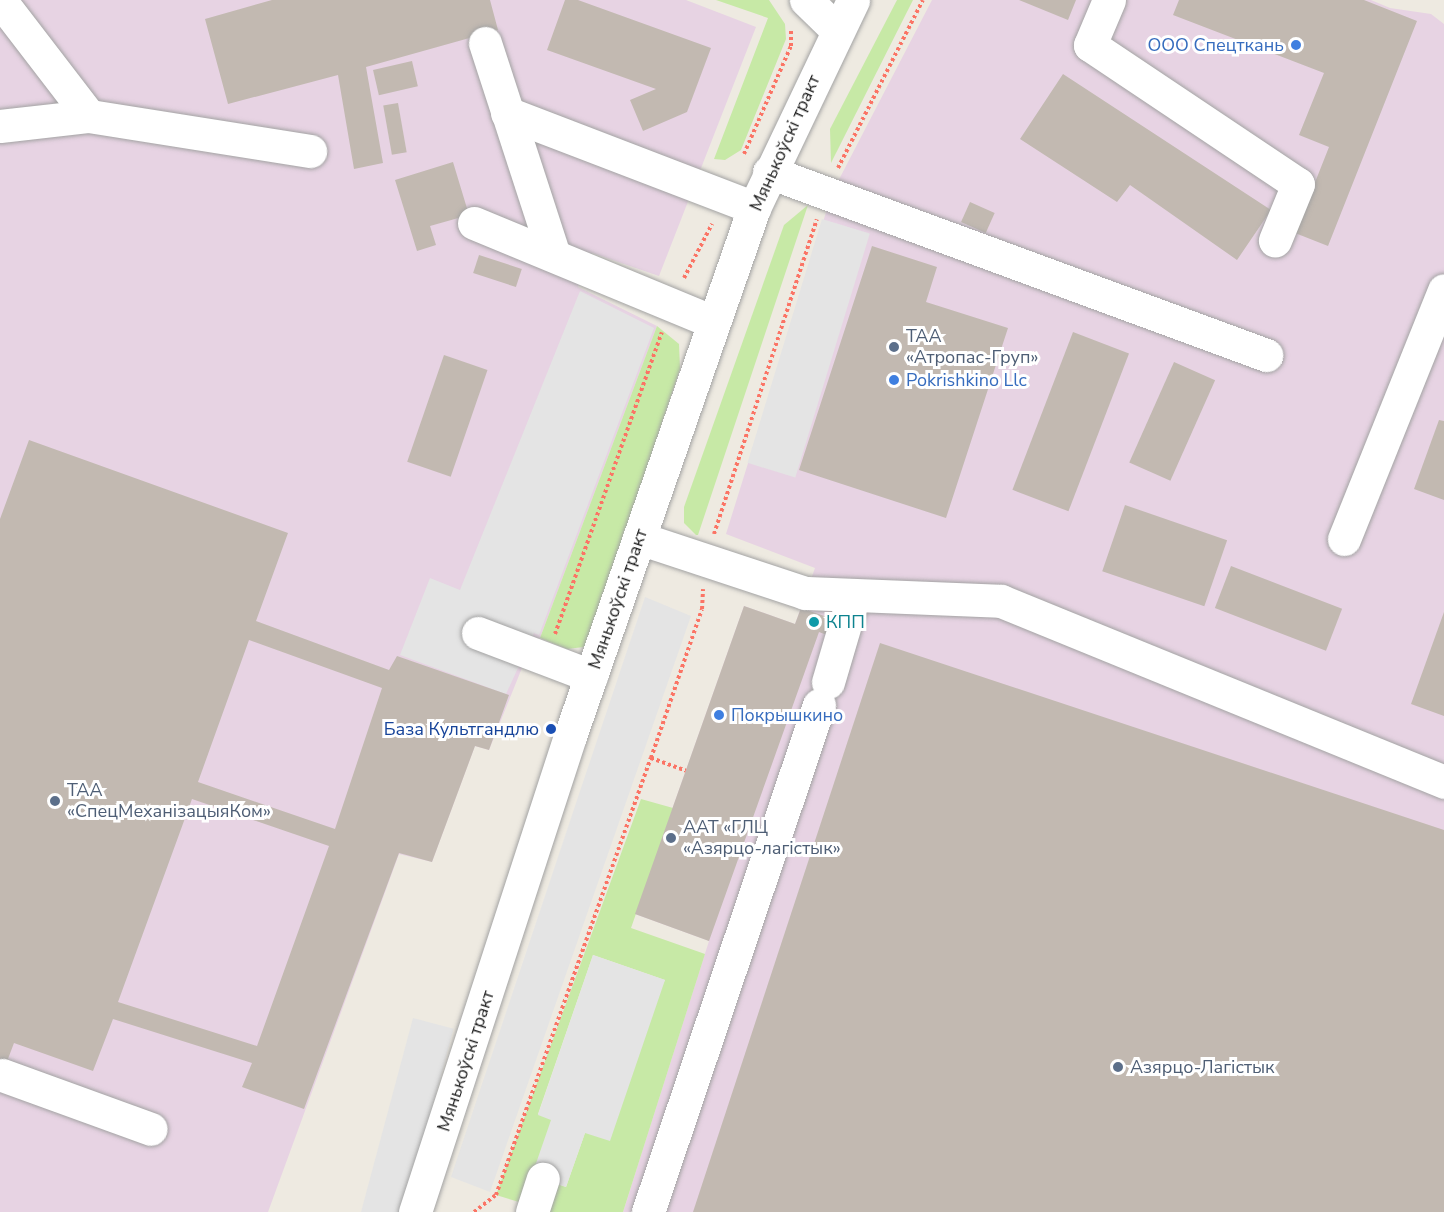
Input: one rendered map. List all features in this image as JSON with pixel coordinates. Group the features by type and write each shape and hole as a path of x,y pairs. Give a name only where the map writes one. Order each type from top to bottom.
{"street":[{"path":"0,0 89,116"},
{"path":"806,0 837,30"},
{"name":"Мянькоўскі тракт","path":"416,1212 591,676 754,208 769,172 853,0"},
{"path":"1109,0 1089,45 1298,184 1275,240"},
{"path":"484,43 554,255"},
{"path":"507,113 754,208"},
{"path":"0,126 89,116 310,151"},
{"path":"769,172 826,191 1266,355"},
{"path":"474,223 713,322"},
{"path":"1344,538 1444,290"},
{"path":"639,538 805,593 853,597 1001,601 1444,782"},
{"path":"648,1212 823,694 853,597"},
{"path":"478,633 591,676"},
{"path":"2,1075 151,1129"},
{"path":"532,1212 543,1179"}],"path":[{"path":"474,1212 496,1195 651,758 702,609 706,560 826,191 922,0"},
{"path":"651,758 686,771"}],"shaded area":[{"path":"0,0 686,0 756,27 659,276 592,253 578,287 657,326 540,638 534,638 489,750 475,746 432,862 399,854 268,1212 0,1212"},
{"path":"932,0 1371,0 1390,8 1431,14 1444,24 1444,1212 623,1212 709,941 635,914 744,606 795,624 815,568 726,534 832,193"},
{"path":"822,219 870,234 795,477 747,463"},
{"path":"580,291 654,328 539,635 534,633 506,694 400,655 430,578 460,590"},
{"path":"645,597 691,616 490,1192 451,1177"},
{"path":"593,955 665,980 610,1141 585,1133 566,1187 532,1175 551,1120 538,1115"},
{"path":"413,1018 454,1029 404,1212 361,1212"}],"green space":[{"path":"716,0 769,0 785,24 786,39 741,150 725,160 714,159 768,18"},
{"path":"897,0 913,0 831,163 830,129"},
{"path":"808,205 698,535 696,535 684,523 684,507 784,225"},
{"path":"657,326 679,344 680,369 589,641 584,647 567,649 540,638"},
{"path":"641,799 673,808 631,928 705,954 623,1212 551,1212 538,1208 547,1181 566,1187 585,1133 665,980 593,955 538,1114 552,1119 529,1205 496,1195"}],"building":[{"path":"272,0 490,0 498,30 366,67 383,163 354,169 338,75 228,104 205,19"},
{"path":"565,0 578,0 711,48 687,112 643,131 630,100 656,89 547,50"},
{"path":"1019,0 1076,0 1068,20"},
{"path":"1179,0 1364,0 1417,21 1328,246 1295,233 1329,147 1299,135 1324,73 1173,15"},
{"path":"412,61 418,86 379,95 373,70"},
{"path":"1063,74 1271,210 1237,260 1130,185 1117,202 1020,139"},
{"path":"398,103 407,152 392,155 383,106"},
{"path":"453,162 469,215 430,226 436,245 417,251 395,180"},
{"path":"970,202 995,213 986,233 961,222"},
{"path":"872,246 937,267 926,302 1008,328 946,518 799,470"},
{"path":"479,255 522,269 516,287 473,273"},
{"path":"1073,332 1129,354 1068,511 1012,490"},
{"path":"444,355 487,370 451,477 407,462"},
{"path":"1174,362 1215,380 1170,481 1129,462"},
{"path":"1439,420 1444,421 1444,500 1414,489"},
{"path":"29,440 288,533 256,621 389,670 397,656 509,695 489,750 475,746 432,862 399,853 304,1109 242,1087 252,1063 113,1019 93,1071 14,1043 0,1080 0,519","holes":["249,640 382,688 335,829 198,782","192,799 329,846 257,1046 118,1002"]},
{"path":"1125,505 1227,540 1204,606 1102,571"},
{"path":"1231,566 1342,609 1326,651 1215,608"},
{"path":"744,606 795,624 801,608 833,619 827,635 819,632 709,941 635,914"},
{"path":"1444,612 1444,716 1411,704"},
{"path":"880,643 1444,830 1444,1212 693,1212"}],"place":[{"name":"ООО Спецткань","path":"1296,45"},
{"name":"ТАА «Атропас-Груп»","path":"894,347"},
{"name":"Pokrishkino Llc","path":"894,380"},
{"name":"КПП","path":"814,622"},
{"name":"Покрышкино","path":"719,715"},
{"name":"База Культгандлю","path":"551,729"},
{"name":"ТАА «СпецМеханізацыяКом»","path":"55,801"},
{"name":"ААТ «ГЛЦ «Азярцо-лагістык»","path":"671,838"},
{"name":"Азярцо-Лагістык","path":"1118,1067"}]}
